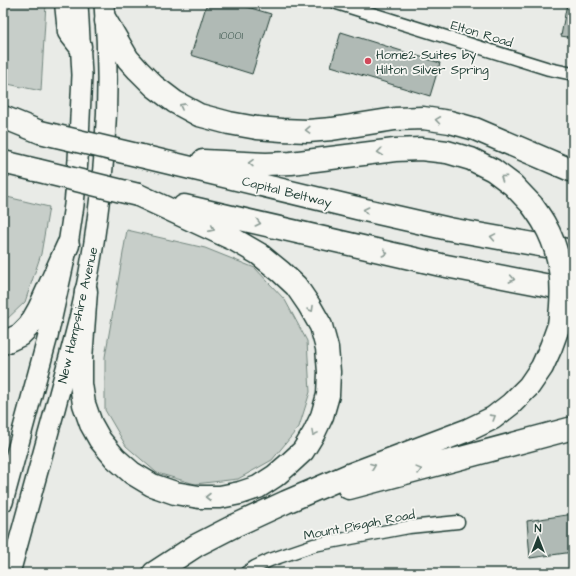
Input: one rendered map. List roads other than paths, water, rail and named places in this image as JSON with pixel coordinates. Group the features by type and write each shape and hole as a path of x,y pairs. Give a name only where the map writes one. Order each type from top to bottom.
{"highway":[{"path":"66,3 69,32 80,46"},
{"path":"105,12 128,58 138,70 154,86 175,102 199,115 229,123 257,128 308,131 332,129 395,119 423,118 450,122 475,129 573,171"},
{"path":"3,117 40,132"},
{"name":"Capital Beltway","path":"3,123 449,229 573,251"},
{"path":"141,156 266,164 291,163 395,150 421,149 448,152 471,159 492,170 513,185 532,205 544,223 553,243 559,260 562,284 562,306 559,325 542,367 529,386 512,404 493,418 468,430 349,475 286,502 197,545 154,573"},
{"path":"3,162 138,195 441,265 573,289"},
{"path":"3,167 36,170"},
{"path":"86,291 81,359 81,384 84,404 91,424 100,440 115,458 132,473 152,485 175,493 199,496 220,496 240,493 258,486 275,476 303,451 322,416 328,395 329,372 327,348 321,326 309,305 296,286 259,254 235,240 138,195"},
{"path":"3,343 20,335 30,325 39,309 68,245"},
{"path":"234,526 346,489 573,428"}],"main road":[{"name":"New Hampshire Avenue","path":"3,502 48,336 68,245 74,205 78,160 82,75 78,3"},
{"name":"New Hampshire Avenue","path":"10,573 86,291 104,165 107,88 105,12"}],"street":[{"name":"Elton Road","path":"337,3 549,69 573,74"},
{"name":"Mount Pisgah Road","path":"246,573 270,560 314,545 409,527 458,522"}],"place":[{"name":"Home2 Suites by Hilton Silver Spring","path":"368,61"}]}
